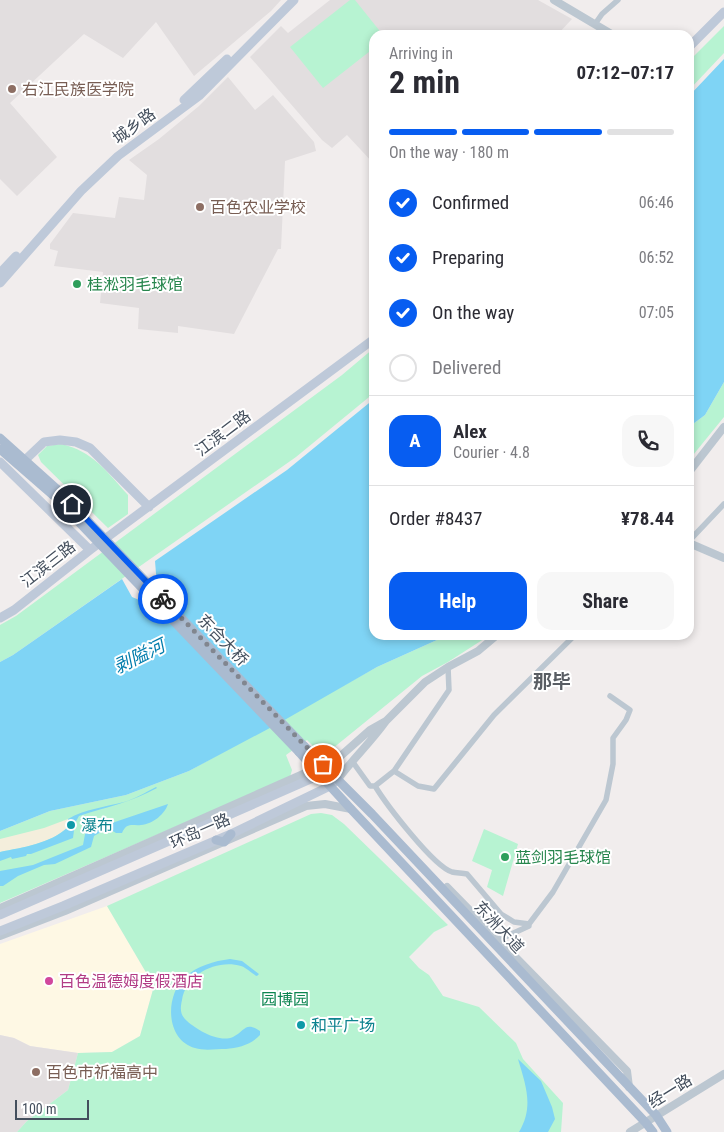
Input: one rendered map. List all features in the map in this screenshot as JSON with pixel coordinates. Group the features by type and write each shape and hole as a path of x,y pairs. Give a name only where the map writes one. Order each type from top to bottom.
{"main road":[{"name":"城乡路","path":"0,274 78,188 116,153 192,94 289,0"},
{"name":"城乡路","path":"0,283 81,191 118,156 199,96 294,0"},
{"path":"694,42 724,12"},
{"name":"江滨二路","path":"90,550 369,343"},
{"path":"0,438 56,493"},
{"path":"24,460 44,442 60,440 76,442 90,448 149,507"},
{"path":"0,449 56,493"},
{"path":"0,462 90,550"},
{"name":"东合大桥","path":"56,493 302,749"},
{"name":"江滨三路","path":"0,618 14,610 90,550"},
{"name":"东洲大道","path":"302,749 321,769 330,786 351,809 653,1132"},
{"name":"东洲大道","path":"321,769 338,779 498,944 656,1115 667,1132"},
{"name":"环岛一路","path":"0,915 321,769"},
{"name":"环岛一路","path":"0,931 220,841 330,786 338,779"},
{"path":"375,835 384,827"}],"street":[{"path":"554,0 605,30"},
{"path":"595,24 602,14 618,0"},
{"path":"694,466 724,427"},
{"path":"694,537 724,504"},
{"path":"694,544 724,558"},
{"name":"环岛一路","path":"338,779 352,761 371,742 386,721 425,682 478,651 491,640"},
{"path":"394,771 418,786 434,789 494,715 570,640"},
{"path":"352,761 370,786 375,786 394,771 449,690 448,667"},
{"path":"372,814 379,815 498,944 505,937 529,926 553,892 606,800 613,764 613,738 626,720 630,710 610,696"},
{"name":"环岛一路","path":"321,769 370,730 386,721"},
{"path":"0,908 321,769"},
{"path":"375,786 401,823 443,867 451,872 467,874 501,914 514,922 529,924"},
{"path":"0,936 65,911 220,841 306,806 325,804 351,809"},
{"name":"经一路","path":"630,1132 724,1074"}],"shaded area":[{"name":"右江民族医学院","path":"0,0 281,0 271,11 194,76 156,22 123,58 84,34 10,103 57,157 17,196 0,179"},
{"path":"330,0 538,0 572,19 562,30 369,30 369,159 347,135 332,148 322,140 250,57 281,26 288,33"},
{"name":"百色农业学校","path":"228,77 255,110 273,95 314,142 316,151 285,161 281,249 278,249 234,334 178,326 178,333 138,329 139,308 100,303 103,272 54,266 58,251 50,249 50,244 73,213 115,218 119,197 144,200 147,175 129,160 159,139 199,106"},
{"path":"107,906 154,986 140,1036 112,1052 78,1053 30,1046 14,1038 0,1035 0,944"},
{"name":"百色市祈福高中","path":"0,1035 14,1038 30,1046 78,1053 68,1090 27,1121 17,1132 0,1132"}],"green space":[{"path":"350,0 355,0 379,30 369,30 369,52 323,88 290,47"},
{"path":"724,26 724,53 694,85 694,56"},
{"path":"369,352 369,397 296,457 13,655 0,662 0,625 16,616 342,375"},
{"path":"724,382 724,417 694,454 694,423 705,415"},
{"path":"61,444 72,447 91,457 106,471 128,495 128,514 108,528 41,462 38,455 47,446"},
{"path":"437,640 482,640 422,676 327,753 319,752 307,740 286,755 292,770 290,777 0,903 0,831 50,811 126,795 189,771 377,667"},
{"name":"园博园","path":"311,814 332,815 344,824 448,925 434,932 409,957 429,975 443,996 479,1007 516,1043 523,1059 563,1103 561,1132 17,1132 27,1121 68,1090 78,1053 112,1052 140,1036 154,986 107,906"},
{"path":"484,829 518,844 503,896 487,887 492,870 472,861"}],"sand":[{"path":"68,819 68,827 45,841 0,852 0,839 44,828"}],"water":[{"path":"724,59 724,382 705,415 694,423 694,91"},
{"name":"剥隘河","path":"369,403 369,640 437,640 377,667 281,722 189,771 126,795 50,811 0,831 0,662 13,655 122,579 132,597 144,602 157,586 155,561 287,470"},
{"name":"瀑布","path":"156,787 157,788 148,793 128,801"},
{"name":"瀑布","path":"128,801 79,816 75,823 73,838 27,854 26,856 12,859 11,857 0,861 0,852 45,841 61,833 68,827 68,819"},
{"path":"168,804 161,815 150,823 128,826 122,833 116,833 108,828 94,836 91,847 55,864 44,865 18,876 0,886 0,871 33,865 83,845 86,829 112,823"},
{"path":"230,959 242,961 259,974 257,976 241,966 232,964 213,967 204,971 196,976 185,991 181,1012 187,1021 208,1035 221,1038 233,1037 245,1028 251,1027 260,1031 260,1035 248,1044 235,1048 210,1050 195,1048 185,1043 173,1027 171,1005 174,995 178,985 195,970 212,963"},
{"path":"518,1059 541,1081 552,1107 555,1119 548,1132 519,1132 526,1114 527,1096"}],"way so far":[{"path":"163,599 323,764"}],"place":[{"name":"右江民族医学院","path":"12,89"},
{"name":"百色农业学校","path":"200,207"},
{"name":"桂淞羽毛球馆","path":"77,284"},
{"name":"瀑布","path":"71,825"},
{"name":"蓝剑羽毛球馆","path":"505,857"},
{"name":"百色温德姆度假酒店","path":"49,981"},
{"name":"和平广场","path":"301,1025"},
{"name":"百色市祈福高中","path":"36,1072"}],"district":[{"name":"那毕","path":"552,681"}],"route":[{"path":"72,504 163,599"}]}
